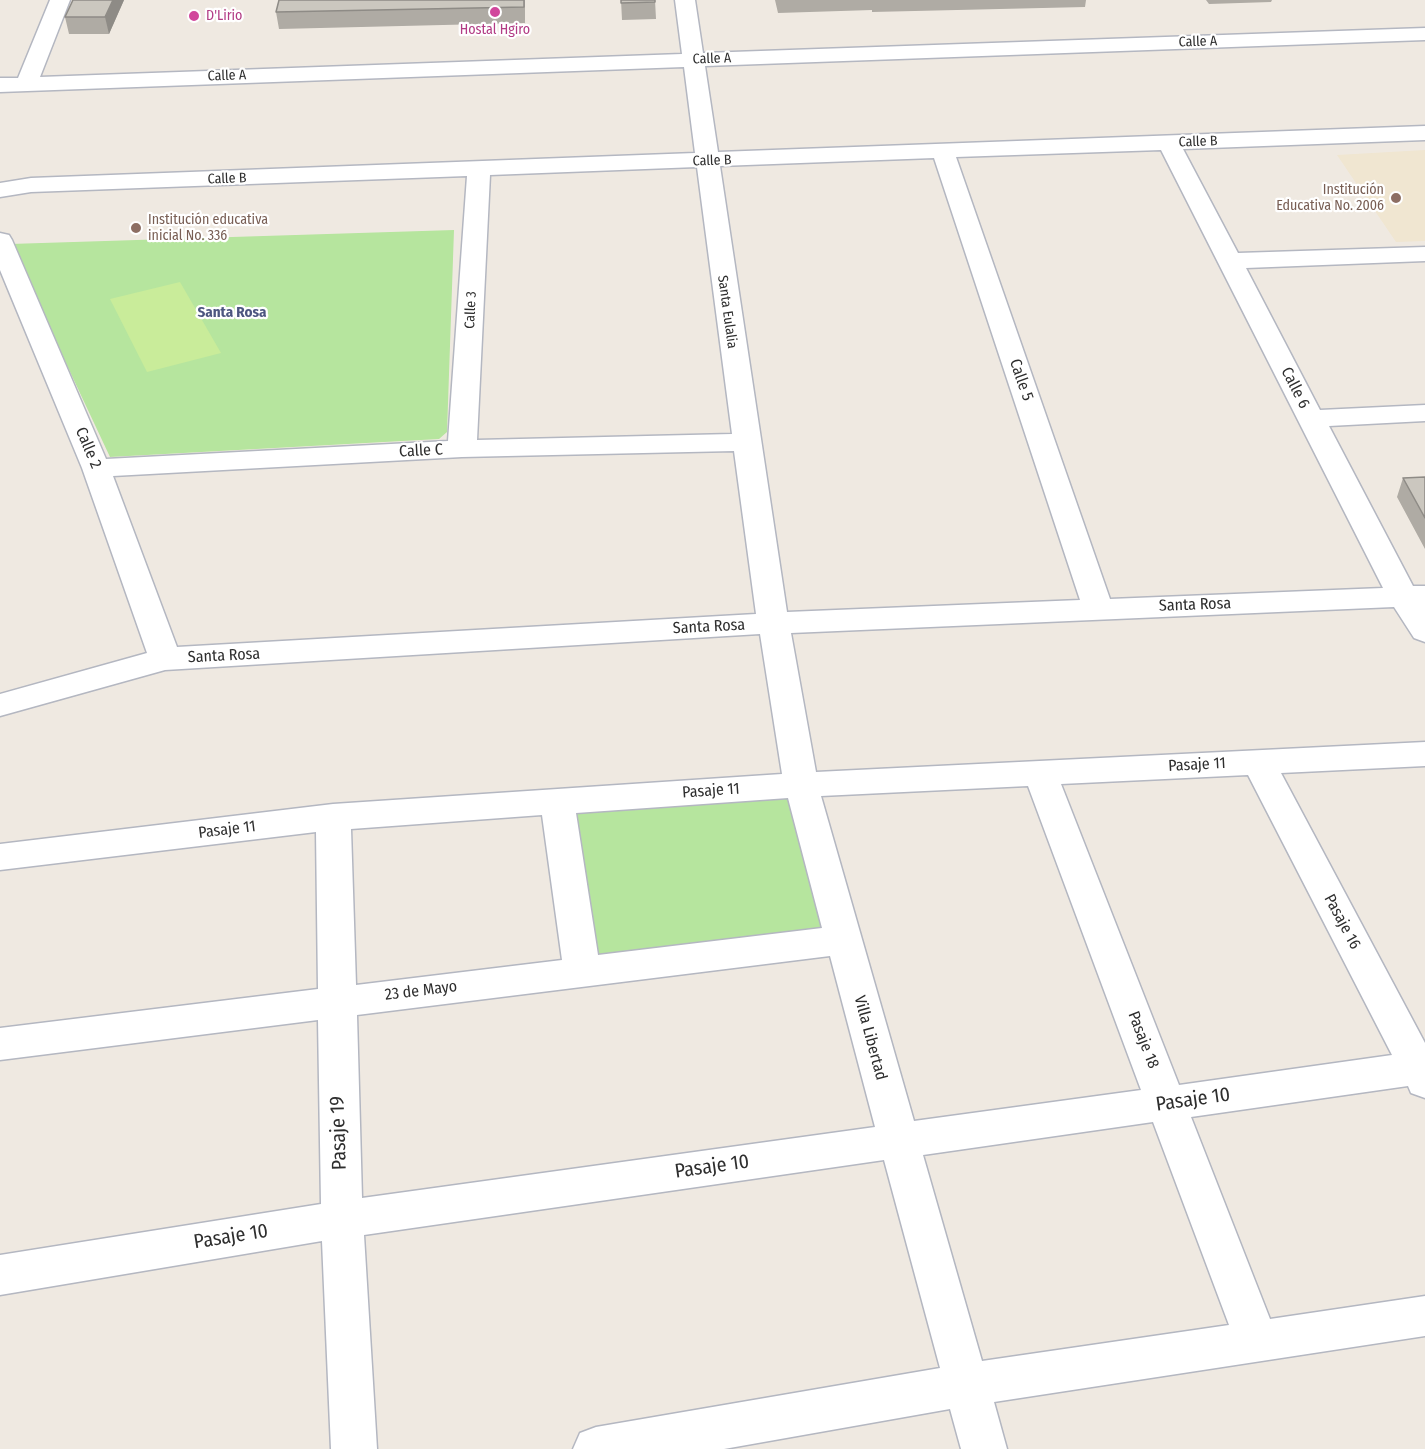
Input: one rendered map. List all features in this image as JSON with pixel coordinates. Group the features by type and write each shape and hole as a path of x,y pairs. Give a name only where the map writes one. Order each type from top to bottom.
{"street":[{"path":"27,83 60,0"},
{"name":"Santa Eulalia","path":"685,0 773,623"},
{"name":"Calle A","path":"0,85 1425,34"},
{"name":"Calle B","path":"0,190 31,186 1425,133"},
{"name":"Calle 6","path":"1169,143 1232,261 1311,419 1414,596 1425,631"},
{"name":"Calle 5","path":"943,152 1098,608"},
{"name":"Calle 3","path":"462,449 479,170"},
{"name":"Calle 2","path":"0,240 96,468 165,659"},
{"path":"1232,261 1425,254"},
{"path":"1311,419 1425,413"},
{"name":"Calle C","path":"96,468 462,449 746,442"},
{"name":"Santa Rosa","path":"0,705 165,659 773,623 1414,596"},
{"name":"Villa Libertad","path":"773,623 801,785 984,1449"},
{"name":"Pasaje 11","path":"0,857 333,817 801,785 1425,754"},
{"name":"Pasaje 16","path":"1258,762 1423,1072"},
{"name":"Pasaje 18","path":"1040,772 1257,1342"},
{"path":"557,802 582,972"},
{"name":"Pasaje 19","path":"333,817 335,1001 342,1219 354,1449"},
{"name":"23 de Mayo","path":"0,1044 843,940"},
{"name":"Pasaje 10","path":"0,1275 342,1219 1168,1104 1423,1072"},
{"path":"596,1449 967,1385 1425,1316"}],"shaded area":[{"name":"Institución Educativa No. 2006","path":"1425,150 1425,241 1396,242 1337,155"}],"green space":[{"path":"454,230 447,432 439,439 110,457 10,244"},
{"path":"180,282 221,353 147,372 110,299"},
{"path":"787,795 822,930 595,958 572,808"}],"building":[{"path":"73,0 113,0 105,17 65,17"},
{"path":"279,0 524,0 524,7 276,12"},
{"path":"621,0 655,0 655,2 621,3"},
{"path":"1425,477 1425,518 1403,478"}],"place":[{"name":"Hostal Hgiro","path":"495,12"},
{"name":"D'Lirio","path":"194,16"},
{"name":"Institución Educativa No. 2006","path":"1396,198"},
{"name":"Institución educativa inicial No. 336","path":"136,228"}],"district":[{"name":"Santa Rosa","path":"232,313"}]}
